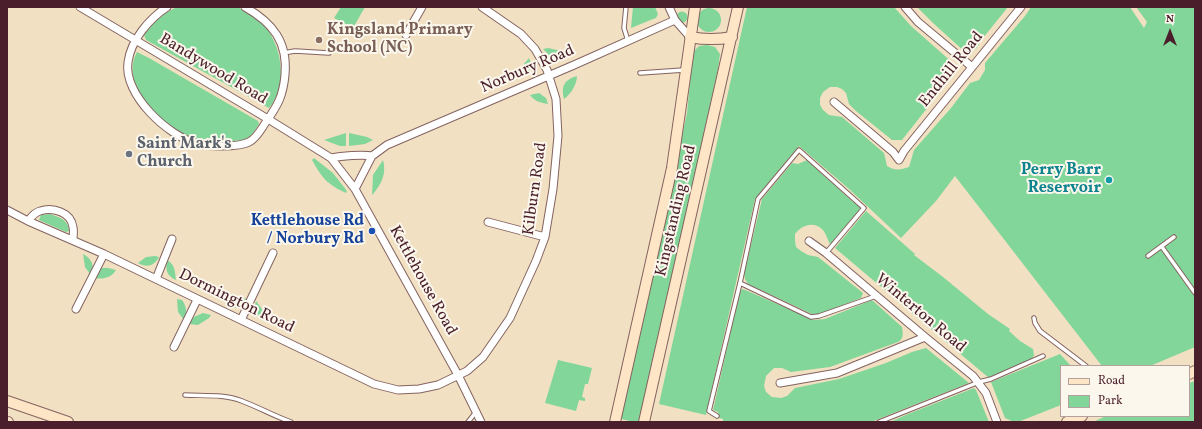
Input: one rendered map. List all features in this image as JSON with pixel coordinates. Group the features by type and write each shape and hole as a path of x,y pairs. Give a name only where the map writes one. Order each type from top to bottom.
{"main road":[{"name":"Kingstanding Road","path":"617,421 672,168 695,7"},
{"name":"Kingstanding Road","path":"644,422 732,37 735,8"},
{"path":"690,37 717,40 732,37"},
{"path":"7,401 68,422"},
{"path":"1067,422 1080,417"}],"street":[{"name":"Bandywood Road","path":"80,7 331,158"},
{"path":"167,7 153,18 136,40 128,62 128,72 139,100 152,116 184,139 198,144 215,146 234,146 248,143 256,136 273,114 284,90 286,69 284,53 277,34 264,19 245,7"},
{"path":"406,35 422,7"},
{"name":"Kilburn Road","path":"458,375 467,371 483,356 510,318 536,261 545,237 553,189 558,136 557,104 547,70 535,49 521,34 482,7"},
{"path":"669,7 675,20 690,37"},
{"path":"905,7 918,22 972,67"},
{"name":"Endhill Road","path":"834,102 893,152 904,151 1021,7"},
{"name":"Norbury Road","path":"356,190 372,156 387,145 675,20"},
{"path":"331,158 338,156 372,156"},
{"name":"Kettlehouse Road","path":"331,158 356,190 458,375 481,422"},
{"path":"28,221 39,211 53,209 61,212 67,216 74,227 73,240"},
{"name":"Dormington Road","path":"7,210 28,221 104,254 374,384 398,390 419,389 438,385 458,375"},
{"path":"488,222 545,237"},
{"path":"156,279 172,239"},
{"name":"Winterton Road","path":"809,241 877,295 979,382 986,393 997,422"},
{"path":"241,320 272,253"},
{"path":"76,309 104,254"},
{"path":"174,347 197,300"},
{"path":"780,383 837,373 925,337"}],"lane":[{"path":"626,7 624,28 628,41"},
{"path":"284,53 295,51 329,53"},
{"path":"640,72 685,70"},
{"path":"717,416 709,411 740,283 758,199 799,150 864,208 826,253"},
{"path":"1148,256 1174,237"},
{"path":"1162,247 1195,293"},
{"path":"740,283 811,317 819,316 877,295"},
{"path":"1034,318 1040,331 1085,365"},
{"path":"879,422 979,382 991,379 1044,356"},
{"path":"185,395 223,397 241,400 276,417 291,422"},
{"path":"468,422 476,412"}],"green space":[{"path":"177,7 238,7 261,22 268,30 274,41 280,64 281,76 279,88 275,99 269,108 146,40 144,35 151,26 163,15"},
{"path":"341,7 365,7 353,28 334,18"},
{"path":"633,7 655,7 658,14 656,18 631,28"},
{"path":"747,7 894,7 911,26 954,64 954,74 902,140 892,140 856,111 849,104 846,93 842,89 830,87 823,92 820,98 820,105 823,110 829,115 842,117 884,153 887,166 898,170 909,167 914,150 951,108 970,83 979,80 985,70 985,63 1031,7 1130,7 1144,28 1147,22 1136,7 1195,7 1195,347 1152,365 1101,365 955,176 936,201 901,238 849,189 799,146 755,199 706,415 659,404"},
{"path":"917,7 1008,7 976,49 965,52"},
{"path":"709,8 714,9 720,15 720,25 714,31 709,32 704,31 698,25 697,20 698,15 704,9"},
{"path":"680,12 684,12 686,13 686,21 680,22 677,19 677,15"},
{"path":"707,45 715,47 720,54 718,69 641,422 633,422 622,419 621,416 687,113 693,52 699,46"},
{"path":"548,48 557,50 567,56 556,59 543,49"},
{"path":"137,52 258,121 259,124 248,138 242,140 217,143 183,136 149,109 151,107 141,95 133,74 134,59"},
{"path":"529,58 531,67 527,73 522,76 524,64"},
{"path":"577,76 573,89 564,99 564,84 569,79"},
{"path":"539,93 546,98 548,104 534,99 530,95"},
{"path":"346,133 346,146 340,146 324,140"},
{"path":"349,133 373,140 365,144 349,146"},
{"path":"314,158 333,173 347,191 346,193 334,187 326,180 312,160"},
{"path":"383,160 384,175 372,195 373,175"},
{"path":"807,160 852,201 862,208 831,245 823,230 816,225 805,226 795,234 796,247 808,255 818,257 863,293 861,298 814,315 748,284 744,274 762,199 792,163 798,164"},
{"path":"866,211 915,254 914,255 988,314 1010,329 1009,331 1020,341 1033,349 1034,355 1032,359 989,378 835,248"},
{"path":"50,214 65,222 69,227 69,231 66,232 39,220 41,215"},
{"path":"83,254 92,262 93,268 90,274 85,267"},
{"path":"146,257 159,257 153,264 147,266 138,263"},
{"path":"167,260 173,266 176,280 167,272"},
{"path":"102,268 116,270 107,277 101,279 95,278 99,270"},
{"path":"743,289 814,320 825,319 872,300 902,327 903,334 900,341 830,367 791,372 782,368 774,368 766,376 764,386 766,392 772,397 781,398 787,396 795,388 839,379 926,348 969,383 871,422 723,422 723,419 719,418 718,412 713,410 740,291"},
{"path":"239,298 247,299 238,307 232,308 226,306 232,301"},
{"path":"177,299 182,300 186,307 184,320 178,312"},
{"path":"256,301 262,309 263,321 256,312"},
{"path":"203,313 211,315 198,325 189,324 194,317"},
{"path":"1060,354 1070,365 1060,365 1060,405 1018,422 1005,418 991,382"},
{"path":"558,360 592,368 588,384 585,384 582,397 585,398 585,401 579,400 576,411 545,403"},
{"path":"1195,381 1195,422 1093,422 1104,417 1190,417 1190,383"},
{"path":"974,388 989,422 890,422 908,414"}],"place":[{"name":"Kingsland Primary School (NC)","path":"319,40"},
{"name":"Saint Mark's Church","path":"129,154"},
{"name":"Perry Barr Reservoir","path":"1109,180"},
{"name":"Kettlehouse Rd / Norbury Rd","path":"372,231"}]}
